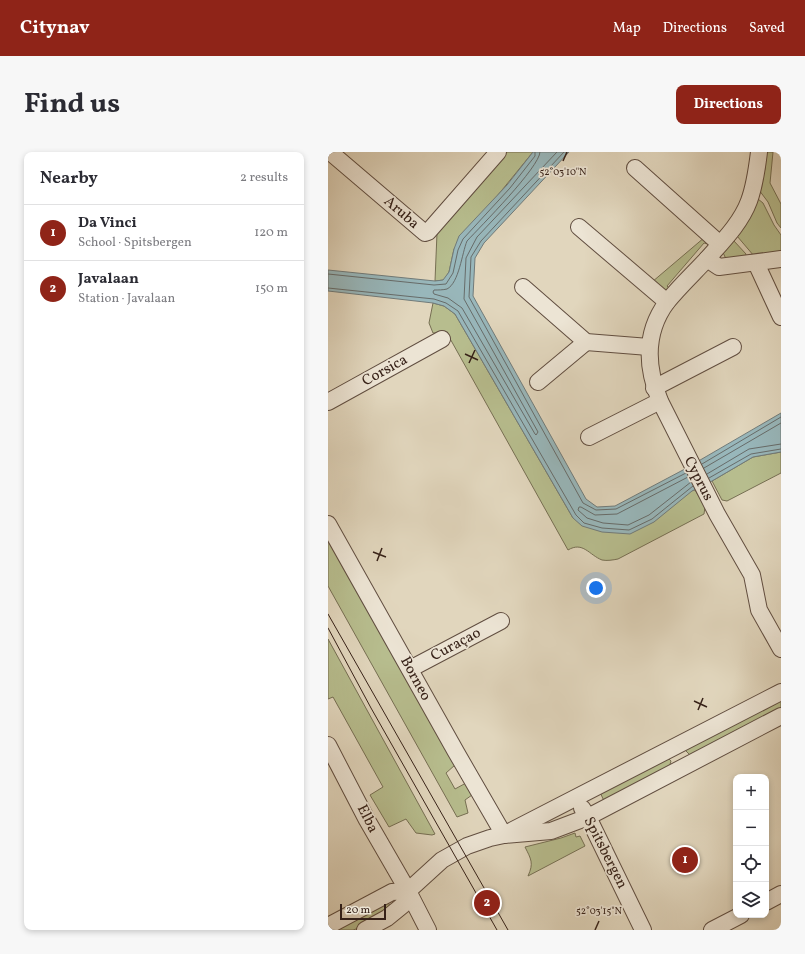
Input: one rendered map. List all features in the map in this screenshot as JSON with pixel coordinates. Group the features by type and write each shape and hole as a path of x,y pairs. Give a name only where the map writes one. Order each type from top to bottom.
{"street":[{"name":"Aruba","path":"330,152 424,233 428,232 498,152"},
{"name":"Cyprus","path":"759,152 756,175 748,202 737,222 707,259 667,302 655,322 649,347 651,368 657,395 710,501 752,575 759,610 781,649"},
{"path":"635,168 720,244"},
{"path":"578,227 667,302"},
{"path":"707,259 719,267 781,259"},
{"path":"756,263 781,317"},
{"path":"523,287 586,342 649,347"},
{"name":"Corsica","path":"328,402 442,338"},
{"path":"538,382 586,342"},
{"path":"589,437 733,348"},
{"name":"Borneo","path":"328,524 504,835"},
{"name":"Curaçao","path":"410,669 501,621"},
{"path":"504,835 781,692"},
{"path":"365,930 387,918 403,905 408,892 442,860 467,846 479,841 504,835 551,831 588,817 781,716"},
{"name":"Elba","path":"328,745 380,844 428,930"},
{"path":"676,746 685,766"},
{"name":"Spitsbergen","path":"575,798 588,817 643,930"},
{"path":"328,926 392,892 408,892"},
{"path":"769,900 781,894"},
{"path":"712,930 735,918"}],"green space":[{"path":"507,152 533,152 454,249 449,272 444,280 435,281 437,233"},
{"path":"766,152 773,152 770,183 781,204 781,228 777,223 768,202 759,190 765,169"},
{"path":"755,199 758,199 763,203 781,235 781,252 754,256 737,236"},
{"path":"705,237 708,244 704,243 667,286 669,288 668,292 652,282"},
{"path":"730,240 734,241 746,254 745,258 729,260 725,257 722,250"},
{"path":"433,303 444,306 455,314 573,518 695,490 705,507 704,514 618,559 602,560 578,547 568,550 448,335 433,333 429,323"},
{"path":"781,452 781,473 727,501 722,500 712,481 753,457"},
{"path":"328,536 455,765 446,773 455,789 466,783 472,795 465,800 468,813 457,817 328,586"},
{"path":"328,639 435,834 416,833 406,819 389,827 370,795 383,787 333,697 328,699"},
{"path":"781,696 781,710 690,755 685,750"},
{"path":"667,757 671,761 669,768 604,801 599,790"},
{"path":"575,833 576,837 580,836 585,846 528,876 531,868 531,861 525,847"},
{"path":"386,900 391,907 356,929 331,930"}],"water":[{"path":"533,152 569,152 484,243 475,258 473,296 586,499 597,507 615,506 683,470 781,413 781,452 753,457 692,491 654,522 630,534 602,532 582,526 573,518 455,314 444,306 433,303 328,291 328,270 435,281 443,280 449,272 454,249 459,236 507,185"}],"tram line":[{"path":"328,614 508,930"},
{"path":"328,628 371,708 497,930"}],"place":[{"name":"Da Vinci","path":"685,860"},
{"name":"Javalaan","path":"487,903"}]}
